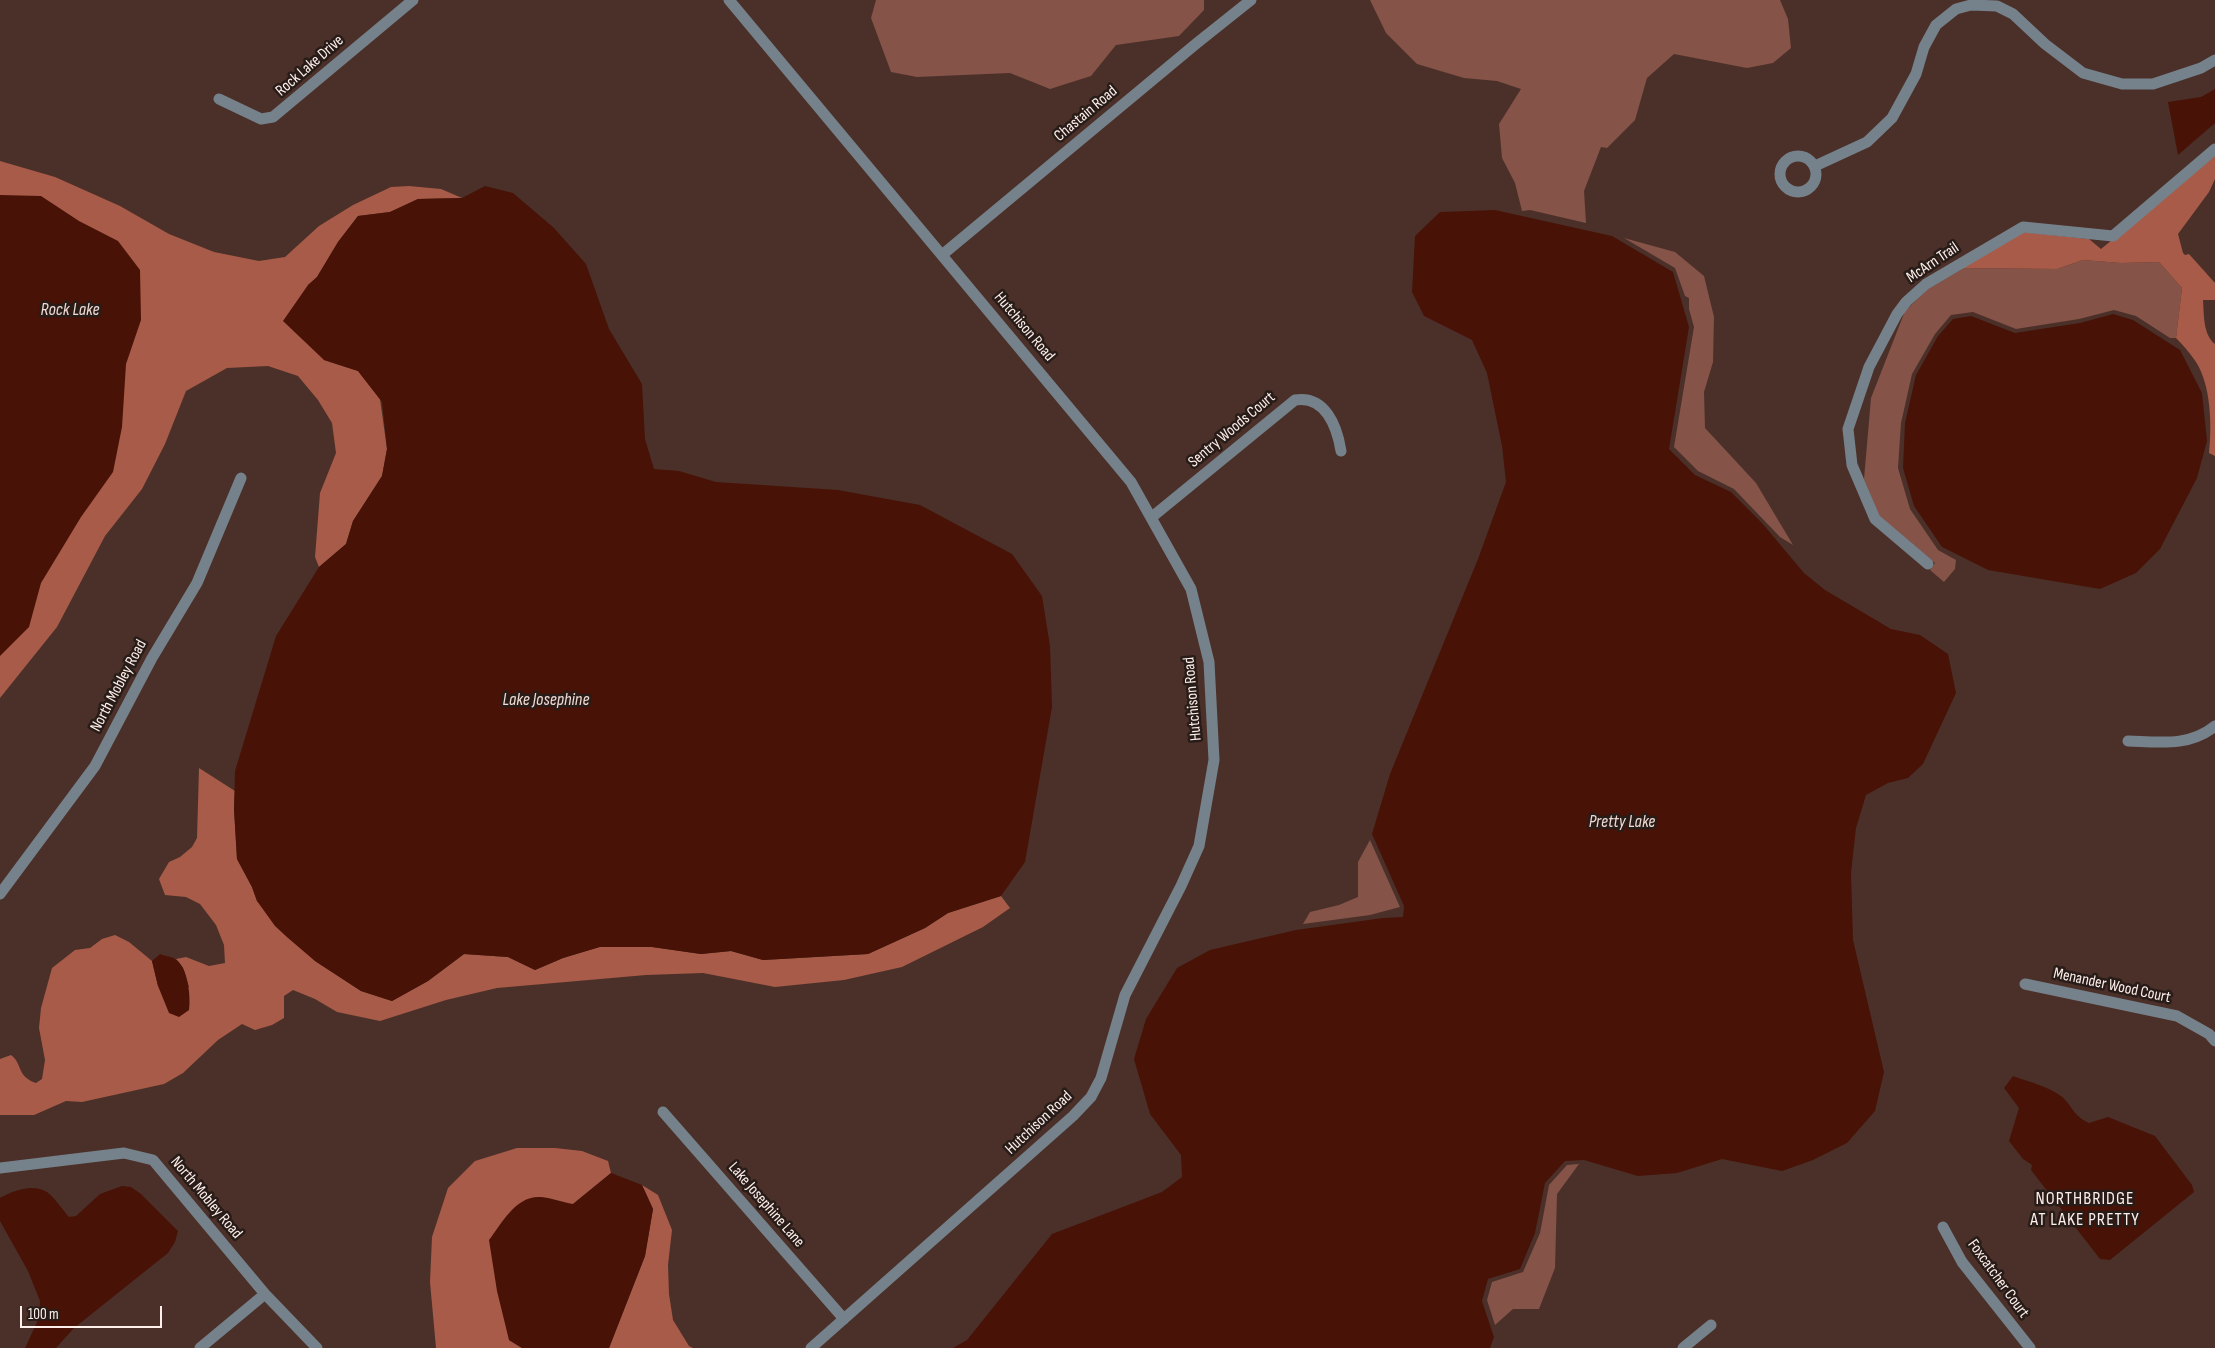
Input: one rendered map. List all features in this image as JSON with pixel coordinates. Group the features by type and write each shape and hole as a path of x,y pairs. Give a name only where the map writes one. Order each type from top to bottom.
{"street":[{"name":"Rock Lake Drive","path":"219,99 261,118 273,117 413,0"},
{"name":"Hutchison Road","path":"729,0 1131,482 1191,589 1209,662 1214,760 1199,846 1178,892 1124,996 1101,1078 1091,1097 1073,1116 811,1348"},
{"name":"Chastain Road","path":"942,255 1251,0"},
{"path":"1815,166 1867,142 1892,118 1916,74 1930,33 1943,18 1956,9 1972,5 1997,6 2013,14 2045,44 2083,73 2122,84 2153,84 2201,68 2215,60"},
{"name":"McArn Trail","path":"1928,564 1875,519 1852,465 1848,430 1869,367 1897,314 1906,302 1926,284 2023,227 2113,236 2215,149"},
{"name":"Sentry Woods Court","path":"1152,517 1295,400 1311,400 1319,404 1330,418 1338,436 1341,451"},
{"name":"North Mobley Road","path":"0,894 96,766 152,658 197,583 241,478"},
{"path":"2128,741 2187,741 2208,732 2215,726"},
{"name":"Menander Wood Court","path":"2025,984 2177,1016 2209,1034 2215,1041"},
{"name":"Lake Josephine Lane","path":"663,1112 844,1319"},
{"name":"North Mobley Road","path":"0,1168 124,1153 153,1160 265,1294 317,1348"},
{"name":"Foxcatcher Court","path":"1943,1227 1962,1262 2030,1348"},
{"path":"200,1348 265,1294"},
{"path":"1684,1348 1710,1325"}],"shaded area":[{"path":"876,0 1204,0 1204,10 1179,36 1116,45 1091,76 1050,89 1010,73 917,77 891,72 871,18"},
{"path":"1370,0 1780,0 1788,19 1791,48 1773,63 1747,68 1674,54 1647,78 1635,120 1607,148 1601,147 1584,191 1586,223 1530,210 1522,211 1515,183 1502,158 1499,124 1521,89 1497,81 1464,78 1417,64 1386,33"},
{"path":"2215,156 2215,179 2209,192 2178,234 2183,253 2185,255 2189,254 2215,283 2215,300 2203,300 2206,330 2215,344 2215,456 2209,453 2210,418 2205,382 2196,362 2176,338 2182,288 2159,262 2121,263 2083,260 2057,269 1964,268 1953,273 2023,232 2089,239 2101,249"},
{"path":"0,161 55,177 120,206 169,234 214,252 259,261 285,257 319,226 353,205 391,187 409,186 441,189 462,198 418,199 390,212 358,216 338,242 317,277 308,285 324,360 358,371 380,399 387,449 382,476 353,521 346,544 319,567 315,557 320,493 336,453 332,423 318,400 298,376 268,366 227,368 186,391 165,444 142,489 105,536 57,627 0,698"},
{"path":"1624,238 1675,252 1704,276 1714,317 1713,362 1704,392 1705,428 1756,483 1793,545 1780,537 1734,489 1698,471 1674,447 1694,327 1689,309 1689,298 1685,296 1675,268"},
{"path":"2083,260 2121,263 2159,262 2182,288 2176,338 2170,338 2136,316 2114,310 2079,319 2016,329 1973,312 1951,315 1935,334 1912,374 1901,423 1898,468 1910,509 1938,550 1956,560 1955,569 1944,582 1930,570 1935,563 1879,516 1864,479 1871,398 1905,311 1929,288 1964,268 2057,269"},
{"path":"199,768 235,791 234,809 237,859 252,887 257,901 315,961 361,991 392,1001 428,981 464,954 508,957 535,970 563,958 599,947 652,947 701,954 731,951 763,960 868,954 925,928 948,913 1001,896 1010,908 983,927 902,967 844,980 775,987 703,973 646,975 497,988 446,1000 380,1021 337,1012 315,999 293,990 284,996 284,1018 272,1025 255,1030 242,1024 218,1040 183,1073 164,1084 82,1102 66,1101 34,1115 0,1115 0,1059 11,1055 15,1058 25,1077 36,1083 42,1079 45,1060 39,1028 41,1008 52,968 75,950 90,948 102,939 115,935 129,942 152,961 158,986 189,987 183,968 176,959 186,957 209,966 225,963 224,945 216,925 200,904 186,897 165,895 159,879 169,862 180,857 192,847 197,838"},
{"path":"1370,840 1400,907 1370,915 1303,924 1310,912 1339,905 1358,897 1358,862"},
{"path":"517,1148 555,1148 582,1151 608,1161 611,1173 573,1204 509,1340 522,1348 436,1348 430,1282 432,1237 448,1188 475,1161"},
{"path":"1579,1164 1557,1194 1555,1268 1539,1309 1513,1309 1495,1325 1487,1300 1492,1282 1523,1272 1540,1233 1549,1185 1567,1165"},
{"path":"642,1185 658,1195 672,1230 668,1265 669,1294 673,1320 689,1346 693,1348 609,1348 645,1256 653,1209"}],"water":[{"path":"2215,89 2215,123 2178,155 2168,102 2201,97"},
{"name":"Lake Josephine","path":"485,186 513,193 554,228 586,264 609,329 642,384 645,439 654,469 679,471 716,482 838,490 920,505 1012,554 1042,596 1050,646 1052,707 1025,862 1001,896 948,913 925,928 868,954 763,960 731,951 701,954 652,947 600,947 563,958 535,970 508,957 464,954 428,981 392,1001 361,991 315,961 275,926 257,901 252,887 237,859 234,809 235,771 276,636 319,567 346,544 353,521 382,476 387,449 382,402 358,371 324,360 283,321 308,285 317,277 338,242 358,216 390,212 418,199 462,198"},
{"name":"Rock Lake","path":"0,195 41,196 79,221 118,241 140,270 141,320 126,364 122,427 113,472 81,517 41,583 29,627 0,656"},
{"name":"Pretty Lake","path":"1495,210 1612,236 1673,272 1689,327 1669,449 1695,475 1731,492 1762,523 1804,573 1825,590 1891,629 1920,635 1948,654 1956,693 1923,764 1908,778 1888,783 1866,795 1856,828 1851,873 1853,940 1884,1072 1875,1111 1847,1143 1813,1160 1782,1171 1722,1159 1677,1173 1638,1176 1584,1160 1565,1161 1545,1183 1535,1233 1520,1269 1488,1279 1482,1301 1494,1337 1490,1348 953,1348 967,1340 1052,1234 1162,1192 1182,1177 1181,1155 1150,1114 1134,1059 1146,1019 1177,968 1210,950 1296,930 1403,917 1404,906 1372,834 1390,774 1478,559 1506,482 1502,446 1487,373 1472,340 1424,316 1412,292 1415,236 1440,212"},
{"path":"2113,314 2133,320 2180,350 2202,393 2207,441 2197,478 2160,549 2136,573 2100,589 1988,570 1942,547 1914,506 1903,468 1905,423 1916,375 1938,336 1953,319 1971,316 2015,333 2080,323"},
{"path":"160,954 175,959 186,975 189,990 189,1010 179,1017 169,1013 158,986 152,961"},
{"path":"2013,1076 2044,1087 2061,1096 2079,1117 2089,1123 2108,1117 2155,1136 2192,1185 2194,1192 2110,1260 2100,1259 2031,1170 2032,1165 2023,1159 2009,1141 2019,1108 2004,1088"},
{"path":"611,1173 642,1185 653,1209 645,1256 609,1348 522,1348 509,1340 497,1291 489,1240 511,1211 524,1200 541,1197 573,1204"},
{"path":"122,1186 131,1187 141,1194 178,1231 175,1242 168,1253 74,1328 56,1348 25,1348 39,1318 40,1301 28,1271 0,1221 0,1198 23,1189 41,1189 53,1197 69,1217 76,1216 100,1194"}],"district":[{"name":"NORTHBRIDGE AT LAKE PRETTY","path":"2085,1209"}]}
